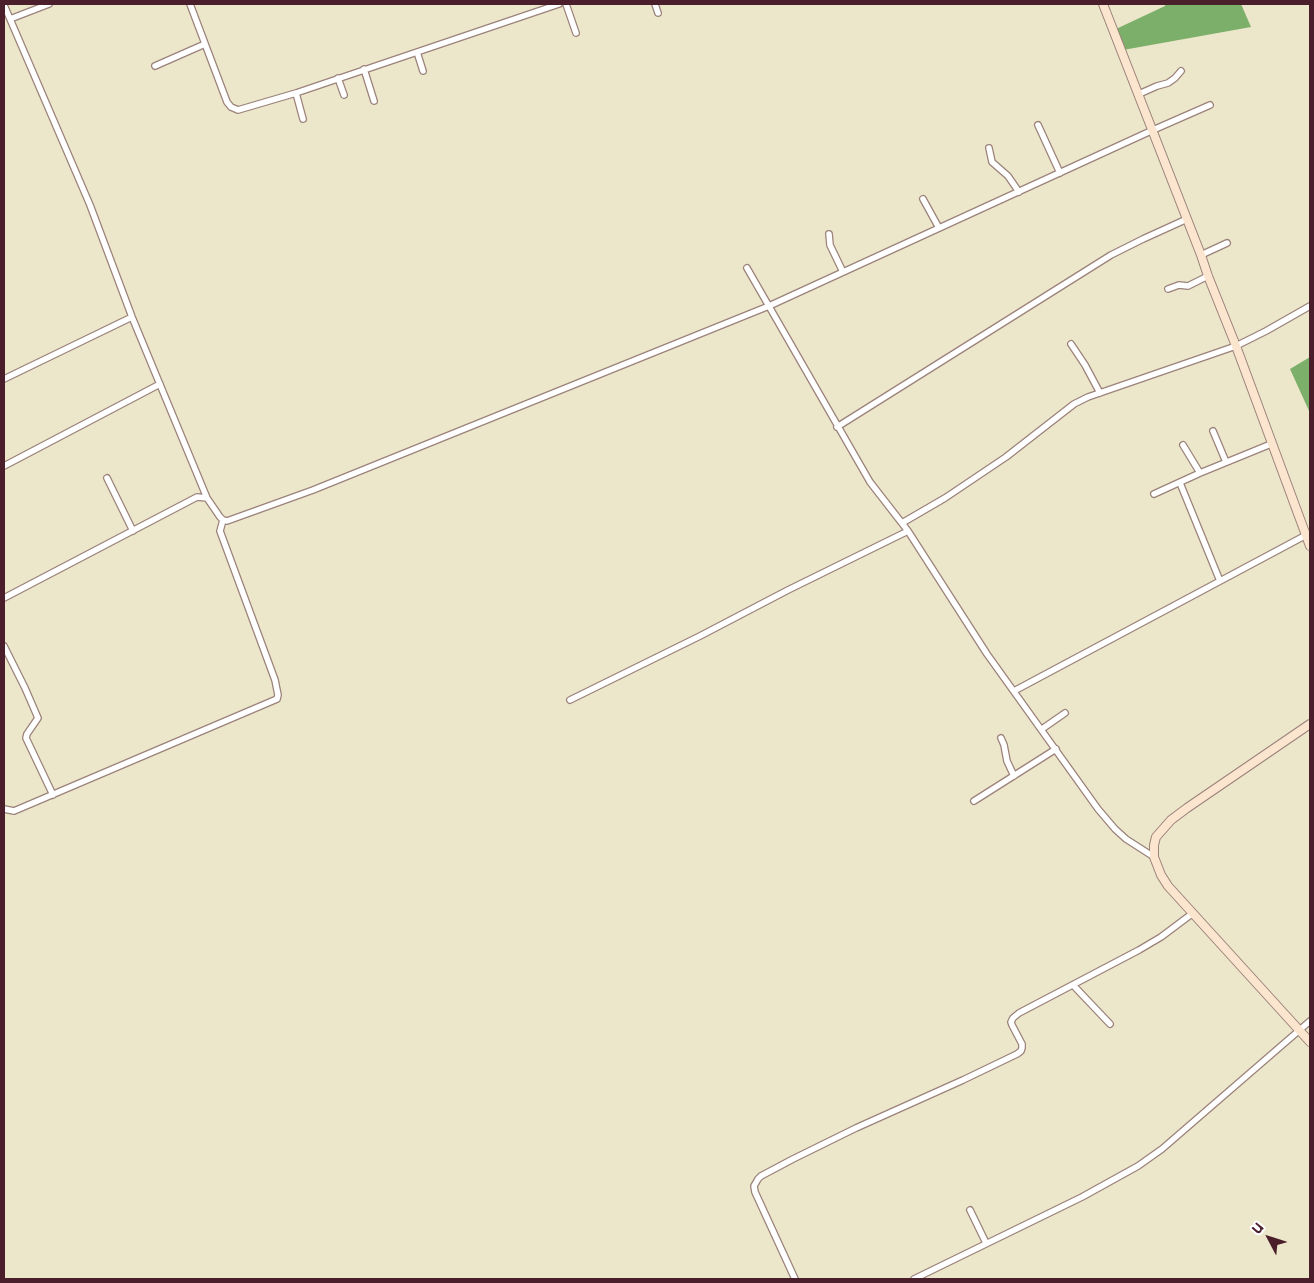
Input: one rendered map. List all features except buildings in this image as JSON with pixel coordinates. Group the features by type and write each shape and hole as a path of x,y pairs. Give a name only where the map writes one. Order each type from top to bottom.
{"main road":[{"path":"1103,4 1236,346 1271,444 1308,534 1310,546"},
{"path":"1310,724 1171,820 1156,837 1154,845 1154,857 1168,886 1310,1042"}],"street":[{"path":"10,19 49,4"},
{"path":"190,4 227,102 231,107 238,110 296,93 559,4"},
{"path":"566,4 576,33"},
{"path":"655,4 658,13"},
{"path":"4,6 90,205 132,316 207,498 223,520 232,520 313,490 769,306 1210,105"},
{"path":"156,66 205,44"},
{"path":"417,52 423,71"},
{"path":"364,69 374,101"},
{"path":"1139,94 1168,83 1181,71"},
{"path":"338,78 344,95"},
{"path":"296,93 303,119"},
{"path":"1038,125 1060,173"},
{"path":"989,148 992,162 1008,176 1019,192"},
{"path":"923,199 939,228"},
{"path":"837,427 1111,256 1187,219"},
{"path":"828,234 832,252 843,272"},
{"path":"1201,255 1227,243"},
{"path":"748,268 870,482 908,531 987,654 1098,809 1126,839 1154,857"},
{"path":"1168,289 1179,285 1188,286 1208,276"},
{"path":"902,523 945,498 1006,457 1074,404 1088,397 1236,346 1310,306"},
{"path":"4,379 132,316"},
{"path":"1071,344 1083,360 1100,393"},
{"path":"4,466 160,384"},
{"path":"1213,431 1226,462"},
{"path":"1154,494 1271,444"},
{"path":"1184,445 1200,473"},
{"path":"107,478 133,531"},
{"path":"1180,483 1220,581"},
{"path":"4,598 197,497 207,498"},
{"path":"4,809 14,811 278,698 275,680 220,531 223,520"},
{"path":"570,700 908,531"},
{"path":"1014,691 1308,534"},
{"path":"4,646 38,718 26,738 53,795"},
{"path":"1042,729 1065,713"},
{"path":"1001,738 1014,776"},
{"path":"974,801 1056,749"},
{"path":"795,1279 754,1192 754,1186 761,1176 856,1128 963,1080 1021,1051 1022,1044 1012,1025 1013,1018 1019,1013 1139,950 1161,937 1193,913"},
{"path":"1074,985 1110,1024"},
{"path":"914,1279 1082,1197 1138,1166 1162,1149 1310,1021"},
{"path":"970,1210 986,1243"}],"green space":[{"path":"1165,4 1241,4 1251,27 1123,50 1116,29 1165,6"},
{"path":"1310,357 1310,413 1290,369"}]}
